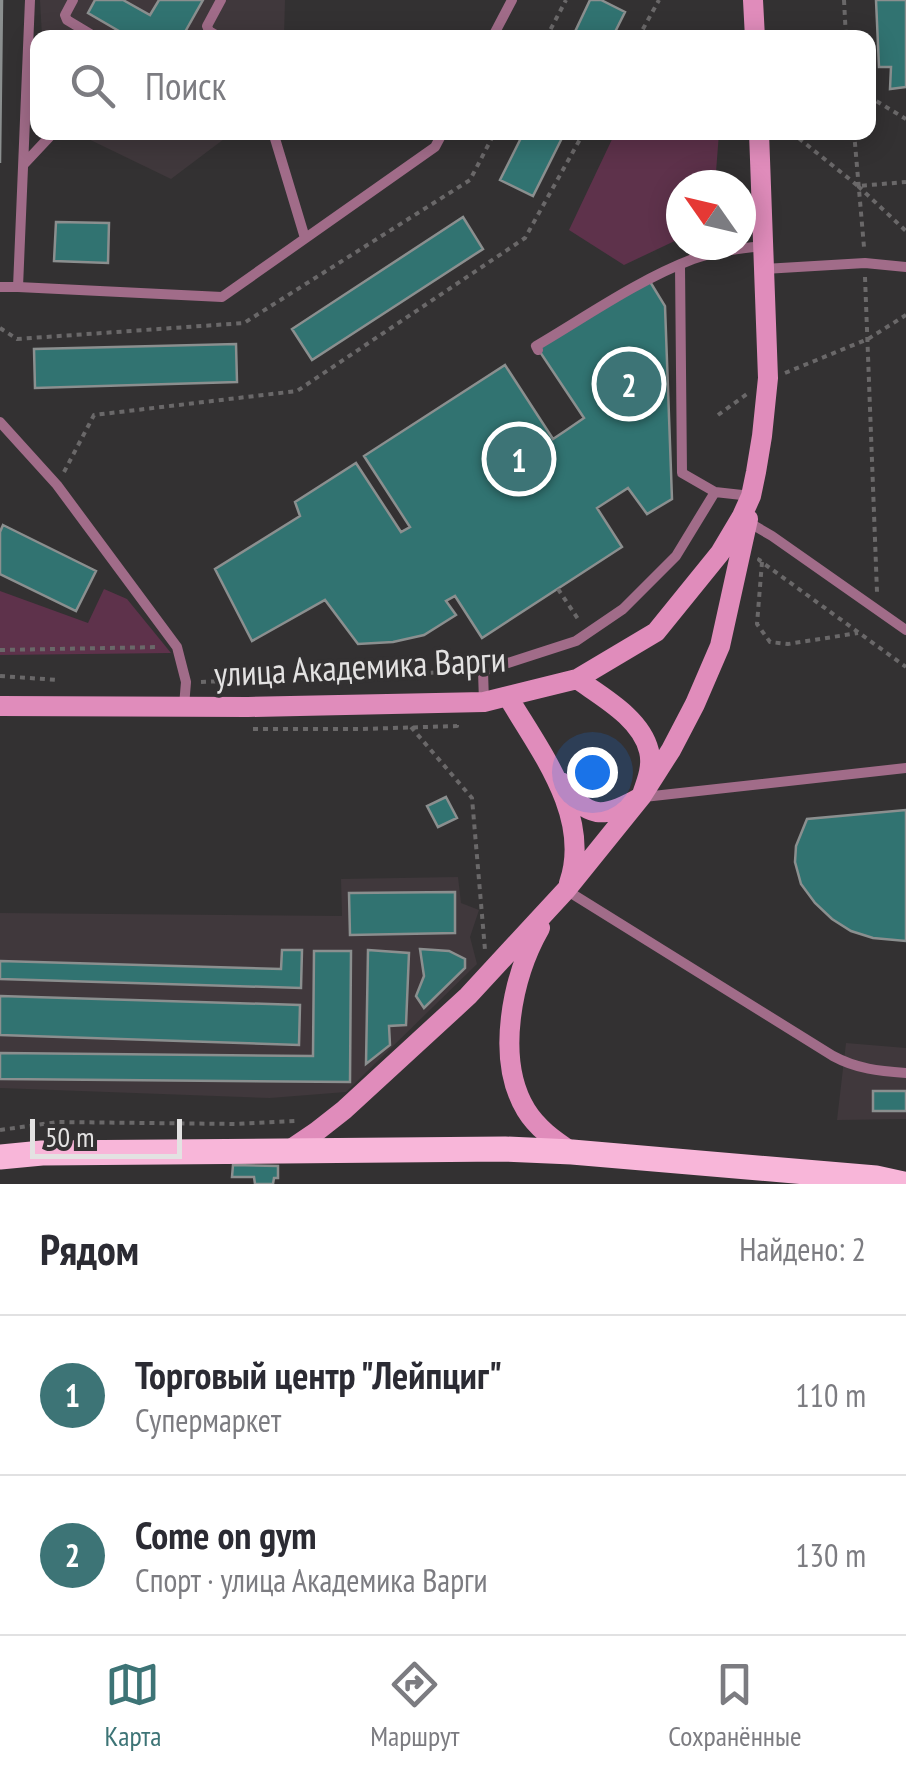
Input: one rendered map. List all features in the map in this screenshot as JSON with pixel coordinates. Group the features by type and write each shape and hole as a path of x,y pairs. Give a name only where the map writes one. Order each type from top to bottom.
{"main road":[{"path":"0,1157 42,1153 505,1149 876,1178 904,1184"}],"street":[{"path":"753,0 755,30"},
{"name":"улица Академика Варги","path":"0,706 484,702 577,678 656,632 720,553 742,516 756,472 768,378 759,140"},
{"path":"288,1151 400,1060 468,996 566,890 641,797 671,750 720,646 756,472"},
{"path":"548,765 590,812 613,813 641,797 649,773 649,751 640,732 622,712 577,678"},
{"path":"508,697 563,796 575,835 576,864 566,890 537,933 518,980 509,1048 512,1080 526,1110 548,1136 572,1152"}],"lane":[{"path":"18,286 30,0"},
{"path":"73,0 65,15 84,30"},
{"path":"209,30 207,26 221,0"},
{"path":"496,30 512,0"},
{"path":"23,165 46,140"},
{"path":"274,140 305,238"},
{"path":"0,288 222,296 435,147 439,140"},
{"path":"538,350 536,346 691,260 725,250 763,246"},
{"path":"764,269 865,263 906,268"},
{"path":"680,266 682,474 715,492 750,496"},
{"path":"0,422 57,485 177,647 186,682 184,707"},
{"path":"484,702 483,671 576,641 623,609 676,556 715,492"},
{"path":"747,522 906,630"},
{"path":"641,797 906,768"},
{"path":"566,890 833,1056 868,1070 906,1073"}],"path":[{"path":"550,30 566,0"},
{"path":"642,30 659,0"},
{"path":"844,0 846,30"},
{"path":"876,101 906,118"},
{"path":"57,485 94,415 298,391 524,238 579,140"},
{"path":"801,140 906,231"},
{"path":"855,140 865,263 877,610"},
{"path":"858,186 906,182"},
{"path":"718,415 768,378 794,371 868,338 906,315"},
{"path":"772,536 759,560 762,562 757,624 770,642 788,644 858,633"},
{"path":"762,562 906,667"},
{"path":"558,589 578,619"},
{"path":"0,650 177,647"},
{"path":"186,682 483,671"},
{"path":"0,676 58,680"},
{"path":"246,729 456,726"},
{"path":"411,728 472,798 486,959"},
{"path":"0,1130 58,1122 236,1124 310,1120"}],"shaded area":[{"path":"40,0 285,0 284,30 42,30"},
{"path":"90,140 223,140 171,179"},
{"path":"612,140 718,140 716,170 666,170 666,245 624,265 569,230"},
{"path":"104,589 127,599 171,653 0,655 0,591 88,623"},
{"path":"458,877 461,903 479,910 470,937 477,964 346,1092 270,1098 0,1088 0,913 342,916 341,879"},
{"path":"846,1043 906,1048 906,1119 837,1120"}],"building":[{"path":"0,0 2,0 0,163"},
{"path":"95,0 123,0 150,15 159,0 203,0 186,30 117,30 88,13"},
{"path":"590,0 601,0 625,12 616,30 576,30"},
{"path":"876,0 906,0 906,87 890,89 891,67 879,67"},
{"path":"520,140 561,140 533,196 500,180"},
{"path":"463,217 483,249 312,360 292,329"},
{"path":"56,222 109,223 108,263 54,261"},
{"path":"649,280 665,306 672,499 647,514 628,488 597,508 622,547 482,638 455,596 446,601 456,615 424,635 393,642 358,644 325,600 252,641 215,569 300,516 295,502 356,463 401,532 410,527 364,456 505,365 553,439 584,418 536,346"},
{"path":"236,344 237,382 35,388 34,349"},
{"path":"3,525 96,571 76,611 0,574"},
{"path":"446,797 457,818 438,827 427,806"},
{"path":"906,810 906,941 851,931 832,919 801,884 795,862 796,846 807,819"},
{"path":"455,892 455,933 350,935 349,893"},
{"path":"420,949 449,951 465,959 465,968 424,1008 416,996 424,976"},
{"path":"282,950 302,950 301,988 0,979 0,961 281,969"},
{"path":"368,950 409,953 406,1025 389,1026 390,1045 366,1064"},
{"path":"314,951 351,951 350,1082 0,1079 0,1053 313,1056"},
{"path":"0,996 300,1005 299,1045 0,1035"},
{"path":"873,1091 906,1091 906,1111 873,1111"},
{"path":"233,1165 278,1166 278,1178 274,1178 273,1184 255,1184 254,1177 232,1177"}],"place":[{"name":"Come on gym","path":"629,384"},
{"name":"Торговый центр \"Лейпциг\"","path":"519,459"}]}
